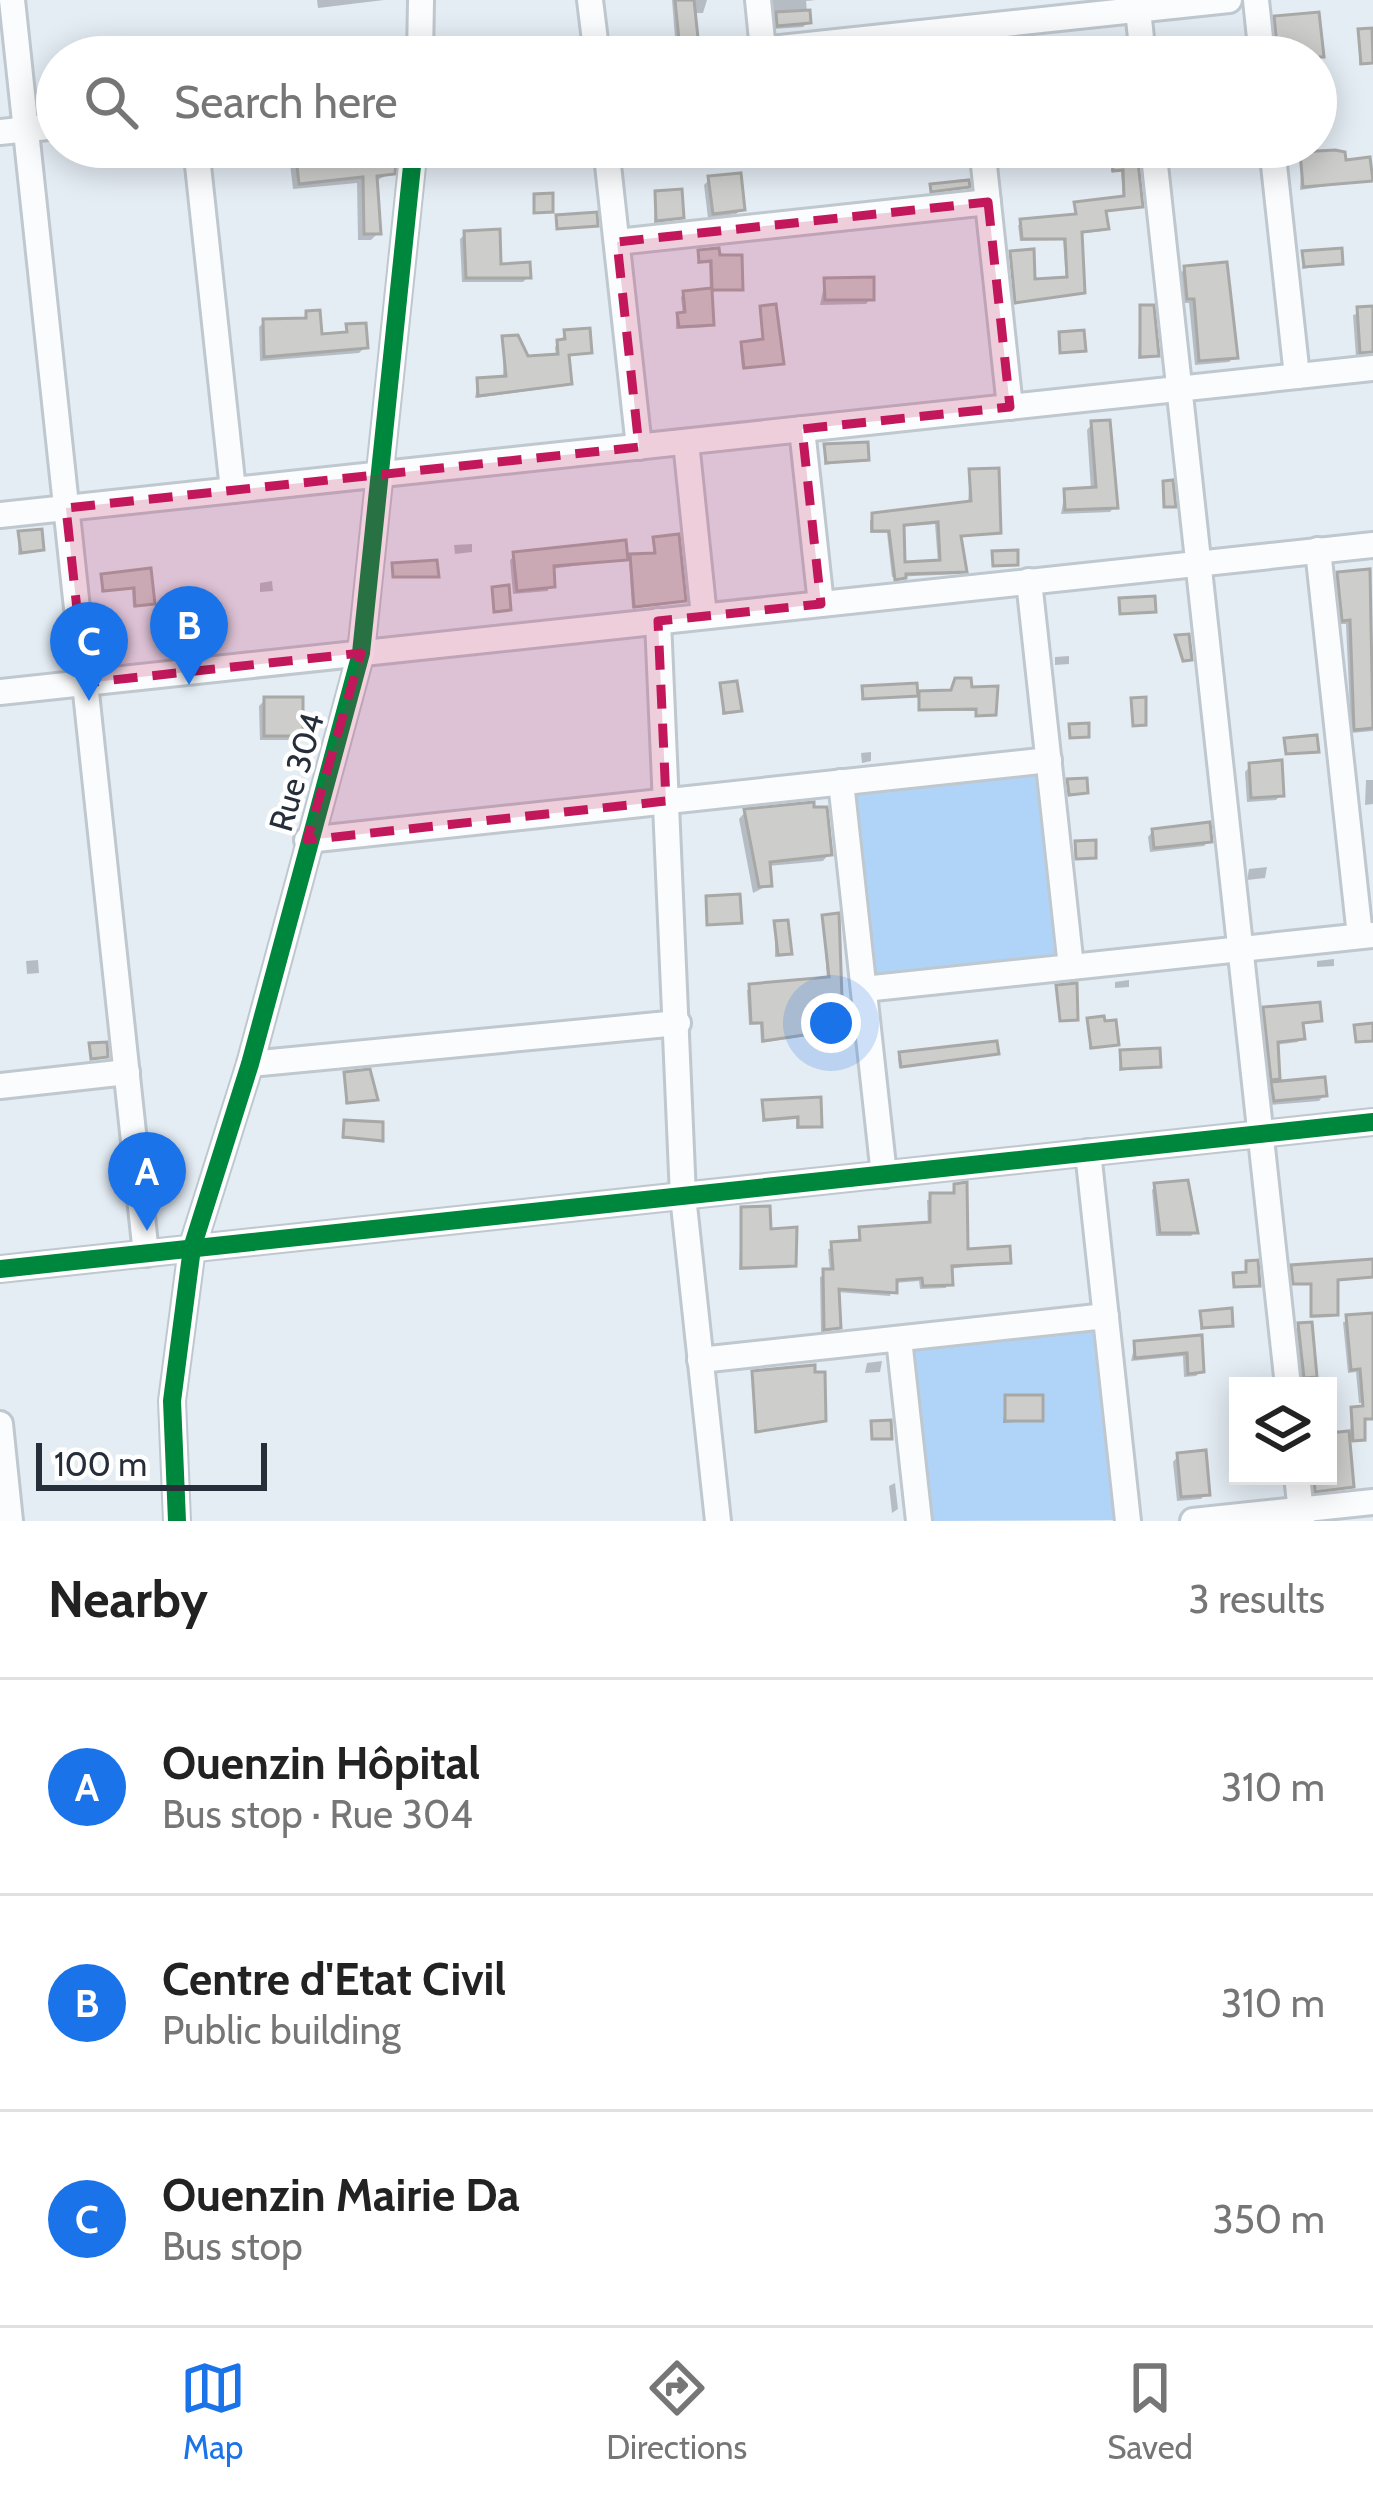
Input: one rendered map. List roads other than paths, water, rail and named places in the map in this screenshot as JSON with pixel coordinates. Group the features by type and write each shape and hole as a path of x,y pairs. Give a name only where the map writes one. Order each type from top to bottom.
{"street":[{"path":"12,0 13,130 66,508 146,1254"},
{"path":"420,36 421,0"},
{"path":"590,0 594,36"},
{"path":"758,0 762,36"},
{"path":"894,36 1137,5 1228,0"},
{"path":"1256,0 1260,36"},
{"path":"1137,5 1141,36"},
{"path":"969,28 970,36"},
{"path":"198,168 233,490"},
{"name":"Rue 304","path":"178,1521 172,1401 192,1248 250,1064 361,653 412,168"},
{"path":"609,168 639,447"},
{"path":"984,168 1010,407"},
{"path":"1155,168 1287,1377"},
{"path":"1274,168 1297,376"},
{"path":"617,242 988,202"},
{"path":"0,515 1373,368"},
{"path":"802,429 821,604"},
{"path":"686,442 704,616"},
{"path":"0,692 1373,544"},
{"path":"863,989 1366,935 1318,550"},
{"path":"1029,581 1071,967"},
{"path":"658,621 683,1196 718,1521"},
{"path":"308,840 1049,760"},
{"path":"841,782 884,1174"},
{"path":"250,1064 677,1023"},
{"path":"0,1086 127,1072"},
{"path":"0,1269 1373,1122"},
{"path":"1088,1153 1128,1521"},
{"path":"700,1360 1106,1316"},
{"path":"898,1339 919,1521"},
{"path":"0,1424 10,1521"},
{"path":"1298,1485 1302,1515"},
{"path":"1193,1521 1302,1515 1373,1502"}],"place":[{"name":"Centre d'Etat Civil","path":"189,685"},
{"name":"Ouenzin Mairie Da","path":"89,701"},
{"name":"Ouenzin Hôpital","path":"147,1231"}]}
